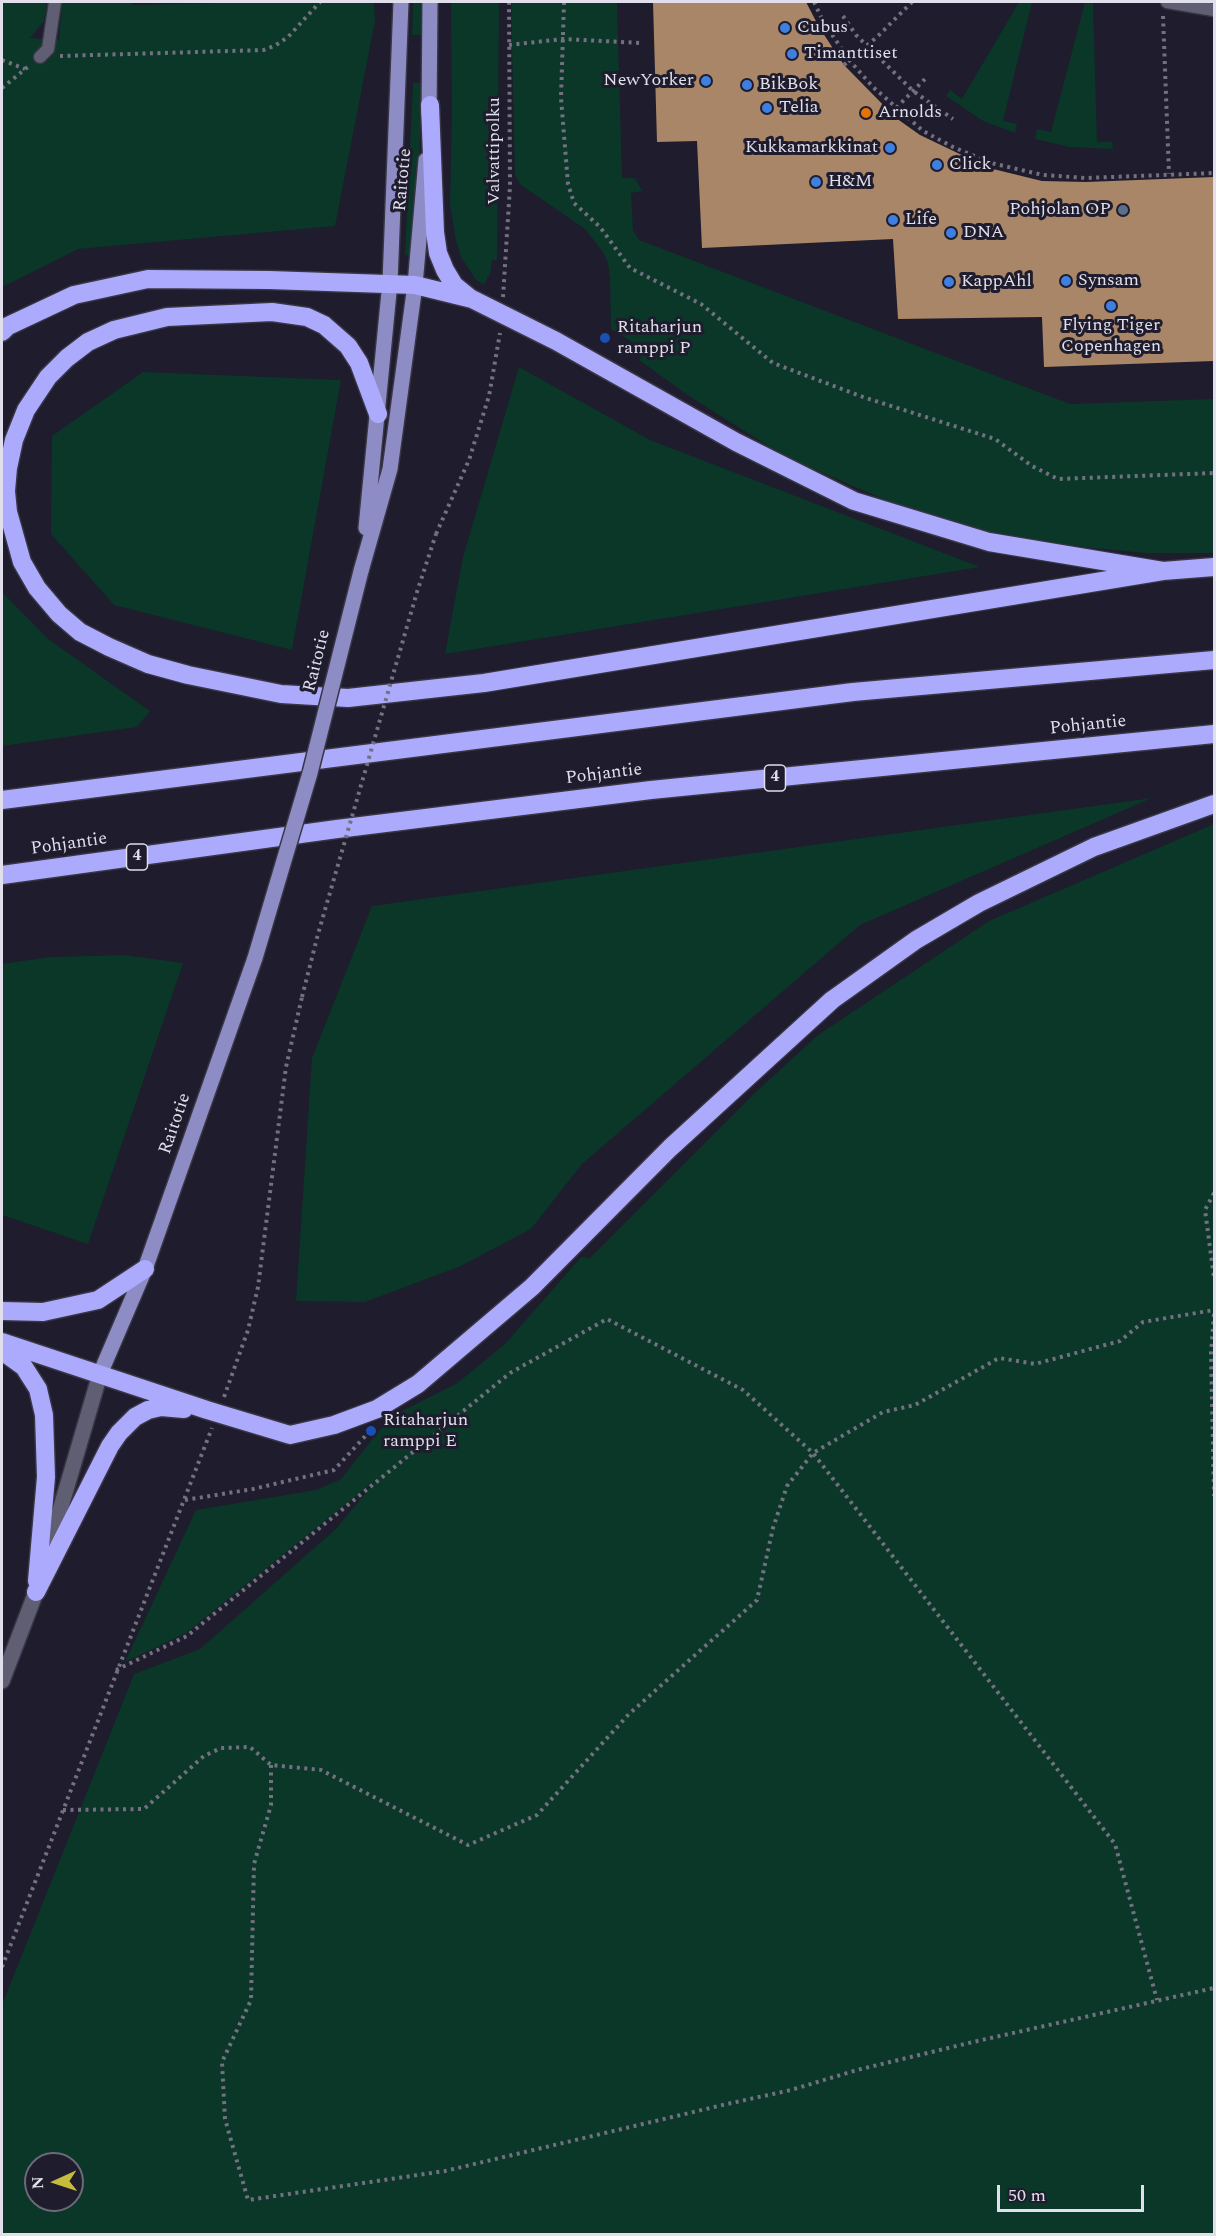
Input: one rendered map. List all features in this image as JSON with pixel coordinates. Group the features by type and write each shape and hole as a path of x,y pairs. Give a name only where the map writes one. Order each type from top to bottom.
{"highway":[{"path":"430,105 435,232 438,253 454,285 472,299 556,340 755,453 854,501 989,542 1163,571"},
{"path":"2,332 8,326 74,295 148,279 390,282 415,285 472,299"},
{"path":"378,414 358,363 348,346 324,325 307,317 272,312 178,316 137,323 114,330 88,342 48,377 26,410 18,430 8,468 6,491 8,512 22,562 58,614 80,632 128,656 148,664 233,685 281,694 348,698 484,683 1163,571 1215,567"},
{"path":"2,800 853,692 1215,660"},
{"name":"Pohjantie","path":"2,875 337,829 651,790 1215,734"},
{"path":"2,1342 214,1413 290,1435 334,1425 385,1404 418,1384 532,1287 670,1148 832,1000 916,940 979,903 1094,847 1215,804"},
{"path":"2,885 60,867"},
{"path":"2,1311 43,1312 98,1300 146,1269"},
{"path":"2,1351 24,1367 29,1374 38,1389 44,1415 46,1477 36,1592"},
{"path":"36,1592 110,1446 119,1433 135,1417 148,1410 161,1407 214,1413"}],"main road":[{"name":"Raitotie","path":"361,571 390,282 401,2"},
{"name":"Raitotie","path":"2,1682 36,1592 100,1374 146,1269 255,958 310,773 361,571 390,470 415,285 430,105 430,2"}],"lane":[{"path":"40,57 48,49 55,2"},
{"path":"1165,7 1215,10"}],"path":[{"path":"2,88 40,57 264,50 288,37 320,2"},
{"name":"Valvattipolku","path":"503,300 510,186 509,2"},
{"path":"564,2 561,98 568,184 574,204 600,227 630,268 701,304 773,363 863,397 995,439 1032,466 1058,479 1215,473"},
{"path":"814,2 824,23 850,60 873,87 923,130 953,147 991,163 1043,176 1086,178 1215,172"},
{"path":"844,65 912,2"},
{"path":"1165,7 1169,174"},
{"path":"843,15 856,35 912,91 953,119"},
{"path":"509,45 563,39 641,43"},
{"path":"2,60 25,69"},
{"path":"891,113 927,77"},
{"path":"2,1967 184,1500 214,1413 248,1330 258,1287 286,1067 318,933 417,592 436,534 469,460 489,396 500,329"},
{"path":"1215,1193 1205,1210 1215,1278"},
{"path":"63,1810 144,1809 204,1756 220,1748 250,1747 271,1765 321,1770 468,1845 537,1815 629,1714 757,1600 772,1528 787,1486 813,1453 883,1412 915,1405 999,1358 1035,1364 1120,1341 1143,1322 1215,1312 1211,1353 1215,1496"},
{"path":"116,1670 187,1636 510,1373 607,1319 743,1390 813,1453 1115,1844 1157,2000"},
{"path":"184,1500 253,1489 334,1470 371,1431"},
{"path":"271,1765 270,1805 254,1864 251,2000 222,2062 225,2119 248,2200 445,2171 792,2090 857,2070 973,2042 1215,1988"}],"green space":[{"path":"2,2 47,2 44,21 30,38 59,40 62,2 131,2 133,5 374,2 375,21 335,226 78,249 2,287"},
{"path":"413,2 424,2 424,35 412,35"},
{"path":"451,2 499,2 497,260 492,260 490,275 484,285 476,280 461,257 450,204"},
{"path":"511,2 617,2 622,178 635,178 642,191 631,193 633,230 639,240 1070,404 1214,399 1214,553 1145,553 1062,545 991,532 892,503 807,466 770,447 689,396 639,360 645,350 611,329 610,278 608,263 603,252 585,229 521,185 515,175"},
{"path":"1019,2 1032,2 1003,121 1017,124 1015,133 983,121 946,96 950,90 962,99"},
{"path":"1085,2 1093,2 1097,142 1112,142 1113,149 1069,147 1035,139 1037,129 1051,132"},
{"path":"413,83 422,83 419,171 409,256 405,255"},
{"path":"519,367 650,440 980,567 445,654 463,557"},
{"path":"143,372 341,380 292,650 114,605 51,534 52,436"},
{"path":"2,592 48,639 150,711 137,727 2,746"},
{"path":"1152,798 860,925 582,1164 531,1229 461,1266 365,1302 296,1301 312,1058 372,906"},
{"path":"1214,824 1214,2234 2,2234 2,2005 134,1674 200,1649 337,1528 377,1479 186,1633 125,1662 196,1510 316,1490 341,1479 390,1417 456,1384 505,1344 581,1257 590,1258 757,1091 818,1035 989,921"},
{"path":"124,955 183,963 88,1244 2,1215 2,964 51,957"}],"building":[{"path":"653,2 806,2 844,65 896,118 920,135 989,168 1042,181 1086,182 1214,177 1214,361 1044,367 1042,317 898,319 893,239 702,248 697,141 657,142"}],"place":[{"name":"Cubus","path":"785,28"},
{"name":"Timanttiset","path":"792,54"},
{"name":"NewYorker","path":"706,81"},
{"name":"BikBok","path":"747,85"},
{"name":"Telia","path":"767,108"},
{"name":"Arnolds","path":"866,113"},
{"name":"Kukkamarkkinat","path":"890,148"},
{"name":"Click","path":"937,165"},
{"name":"H&M","path":"816,182"},
{"name":"Pohjolan OP","path":"1123,210"},
{"name":"Life","path":"893,220"},
{"name":"DNA","path":"951,233"},
{"name":"Synsam","path":"1066,281"},
{"name":"KappAhl","path":"949,282"},
{"name":"Flying Tiger Copenhagen","path":"1111,306"},
{"name":"Ritaharjun ramppi P","path":"605,338"},
{"name":"Ritaharjun ramppi E","path":"371,1431"}]}
